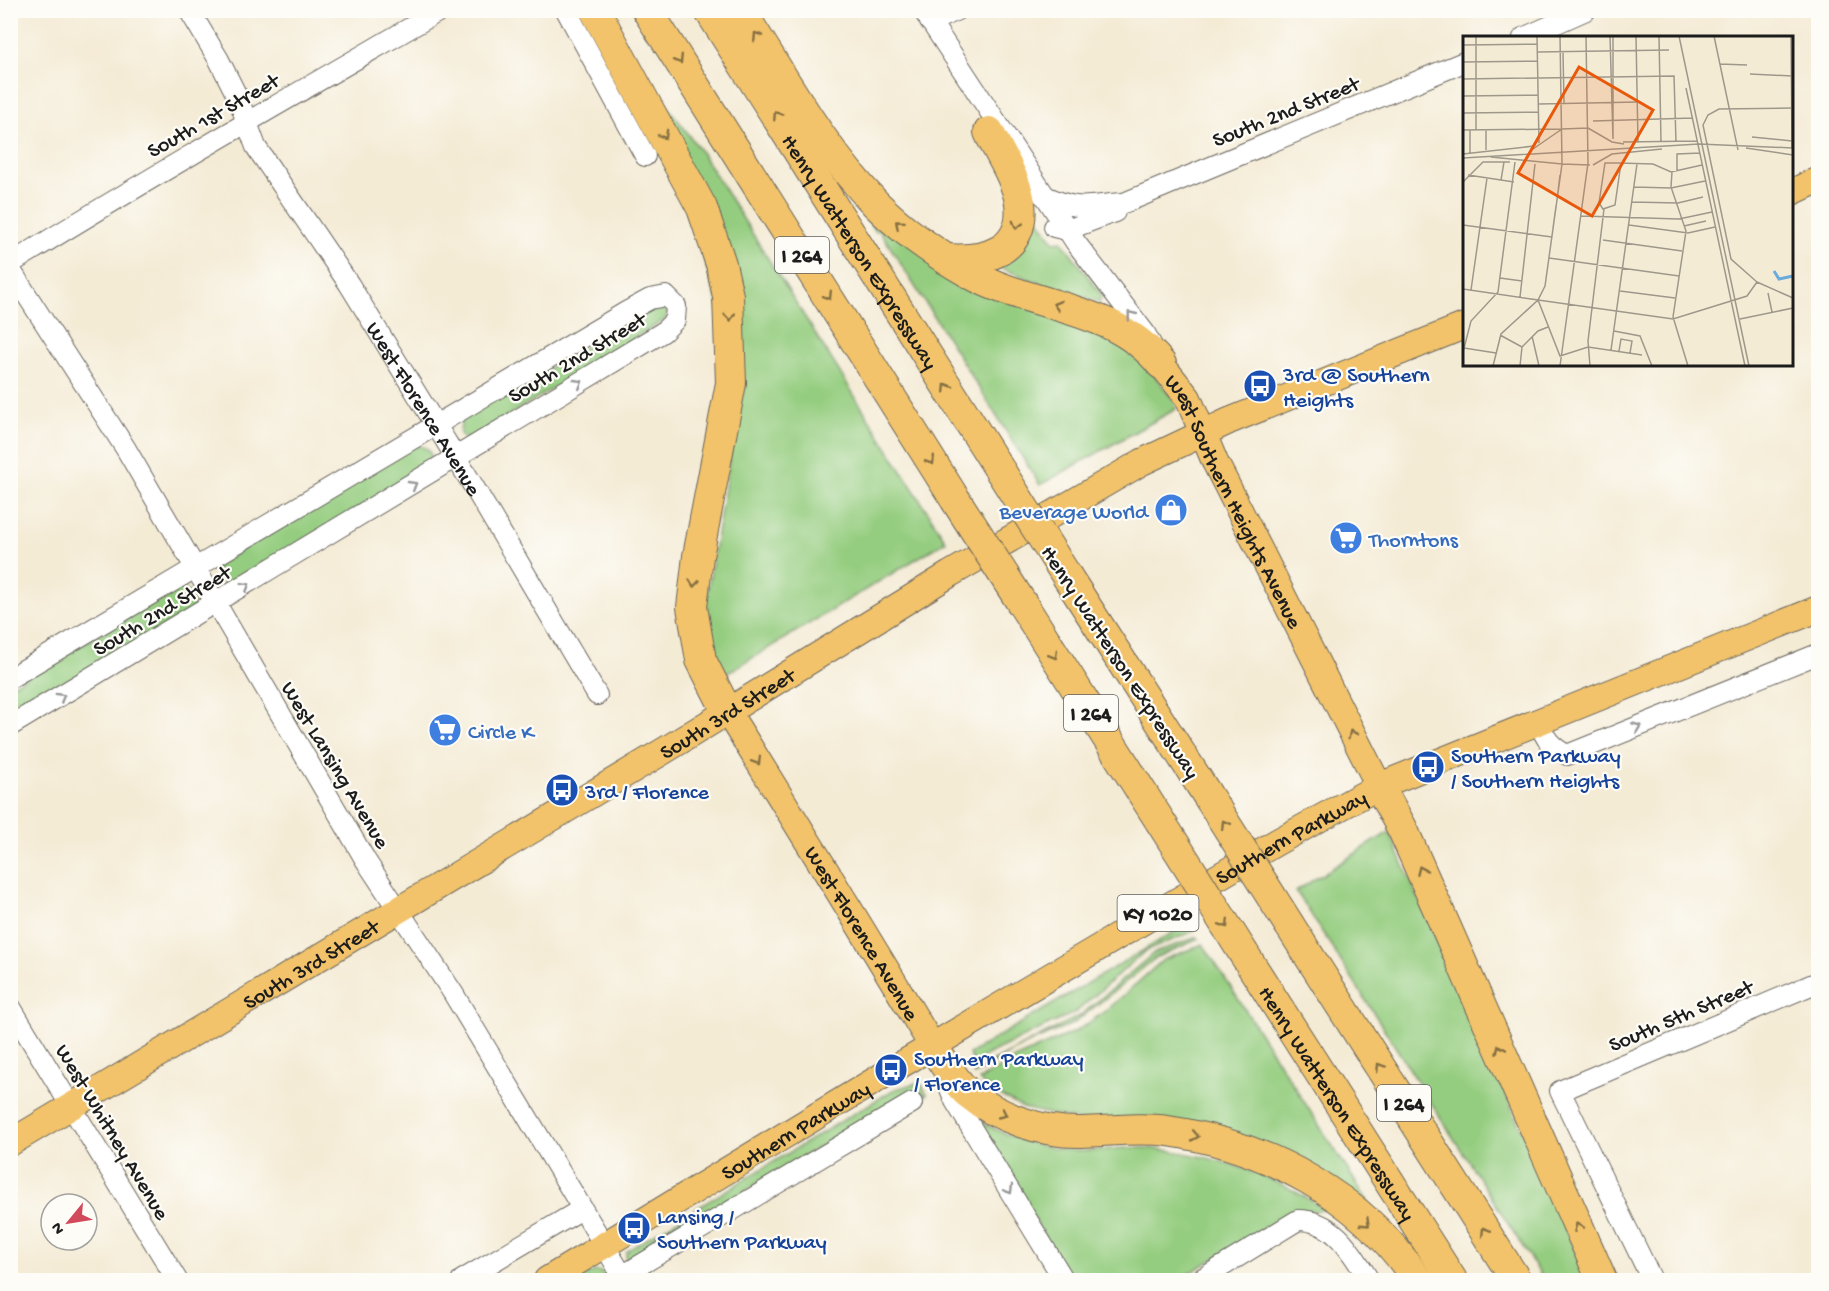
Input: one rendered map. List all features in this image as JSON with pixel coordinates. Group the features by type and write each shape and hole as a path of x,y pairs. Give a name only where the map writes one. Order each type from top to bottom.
{"highway":[{"path":"595,10 702,208 721,264 728,296 731,383 698,556 692,607 700,660 727,711"},
{"name":"Henry Watterson Expressway","path":"647,10 1452,1281"},
{"name":"Henry Watterson Expressway","path":"710,10 1068,578 1516,1281"},
{"path":"740,10 836,157 900,226 974,276 1111,325 1161,364"},
{"path":"946,259 971,261 987,258 1002,250 1019,226 1020,204 1016,190 989,132"},
{"path":"1379,786 1403,830 1602,1281"},
{"path":"932,1046 966,1092 1004,1116 1028,1124 1067,1131 1166,1130 1213,1139 1268,1157 1321,1186 1350,1208 1392,1248 1418,1281"}],"main road":[{"path":"1793,191 1818,180"},
{"name":"South 3rd Street","path":"10,1143 1010,539 1142,462 1203,432 1463,326"},
{"name":"West Southern Heights Avenue","path":"1161,364 1188,398 1215,462 1379,786"},
{"name":"Southern Parkway","path":"547,1281 932,1046 1277,842 1379,786 1818,609"},
{"name":"West Florence Avenue","path":"727,711 820,864 849,906 932,1046"}],"street":[{"name":"West Florence Avenue","path":"189,10 219,60 238,98 256,147 349,284 597,695"},
{"name":"South 1st Street","path":"10,264 160,171 246,124 441,10"},
{"path":"566,10 645,156"},
{"path":"926,16 957,10"},
{"path":"1528,36 1586,10"},
{"name":"West Southern Heights Avenue","path":"926,16 937,49 989,132 1051,226 1067,230"},
{"name":"West Southern Heights Avenue","path":"926,16 948,45 1067,230 1145,333 1161,364"},
{"name":"South 2nd Street","path":"1043,195 1074,207 1099,207 1124,203 1463,62"},
{"name":"South 2nd Street","path":"1067,230 1117,211 1124,203"},
{"name":"West Lansing Avenue","path":"10,269 126,449 366,861 453,993 604,1246 621,1279"},
{"name":"South 2nd Street","path":"10,678 650,299 666,296 676,306 675,320 663,332 216,604 10,726"},
{"path":"1539,722 1544,737 1554,749 1567,755 1818,654"},
{"name":"South 5th Street","path":"1652,1281 1560,1091 1818,982"},
{"name":"West Whitney Avenue","path":"10,1006 177,1281"},
{"name":"West Florence Avenue","path":"932,1046 955,1101 1064,1281"},
{"path":"621,1279 912,1103"},
{"path":"462,1281 582,1209"},
{"path":"1200,1281 1298,1220 1309,1220 1326,1226 1346,1244 1369,1281"}],"green space":[{"path":"651,83 699,149 946,541 724,675 720,673 704,612 742,384"},
{"path":"861,210 1052,316 1116,343 1149,369 1175,402 1176,409 1040,485 880,231 875,231"},
{"path":"1035,214 1054,242 1062,241 1101,294 1100,302 1047,286 998,267"},
{"path":"657,305 667,312 666,319 472,438 465,439 460,434 461,422 473,412"},
{"path":"414,445 429,451 431,458 429,467 227,585 219,580 216,569 218,564"},
{"path":"180,587 192,594 194,604 190,611 11,721 11,686"},
{"path":"1389,832 1588,1280 1544,1280 1296,891"},
{"path":"1189,923 1194,931 1144,952 1076,1012 988,1054 974,1064 969,1054"},
{"path":"1197,937 1199,939 1157,957 1074,1023 1024,1045 1081,1015 1154,953"},
{"path":"1203,944 1385,1228 1318,1174 1023,1108 993,1092 979,1080 1010,1061 1076,1031 1106,1011 1163,960"},
{"path":"1020,1047 974,1075 973,1072"},
{"path":"920,1082 927,1094 915,1101 909,1093 626,1263 626,1252 634,1246 893,1090"},
{"path":"976,1119 1015,1138 1042,1146 1084,1151 1147,1148 1218,1160 1263,1176 1326,1210 1294,1212 1178,1280 1070,1280"},
{"path":"595,1271 602,1272 605,1276 599,1280 576,1280"}],"place":[{"name":"3rd @ Southern Heights","path":"1260,386"},
{"name":"Beverage World","path":"1171,510"},
{"name":"Thorntons","path":"1346,538"},
{"name":"Circle K","path":"445,730"},
{"name":"Southern Parkway / Southern Heights","path":"1428,767"},
{"name":"3rd / Florence","path":"562,790"},
{"name":"Southern Parkway / Florence","path":"891,1070"},
{"name":"Lansing / Southern Parkway","path":"634,1228"}]}
